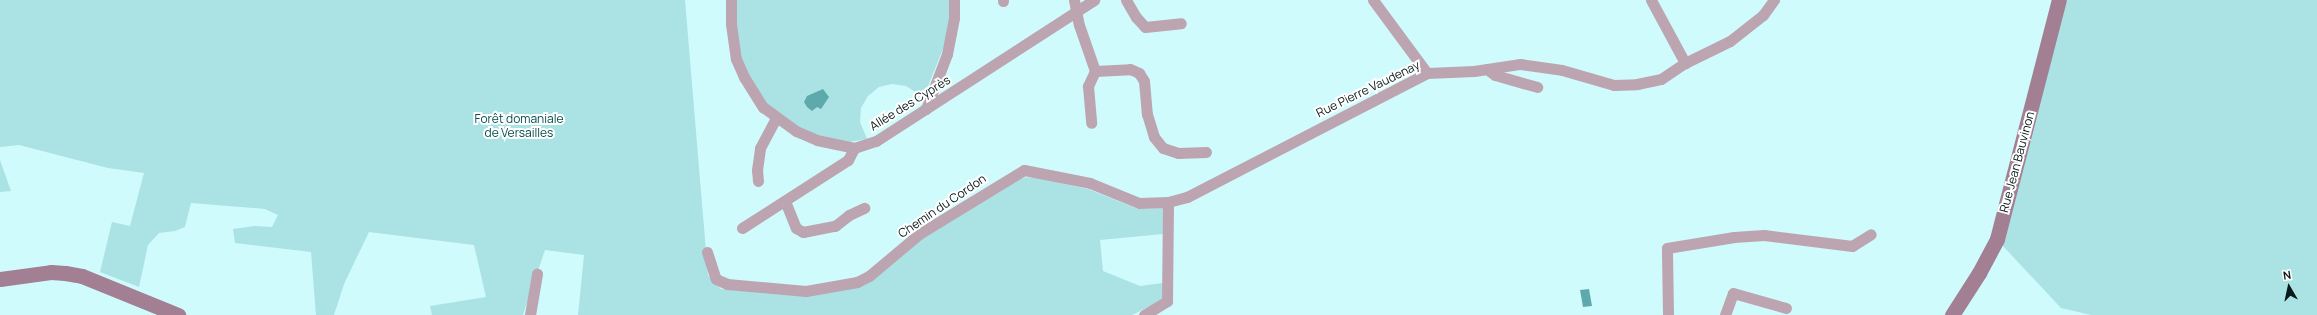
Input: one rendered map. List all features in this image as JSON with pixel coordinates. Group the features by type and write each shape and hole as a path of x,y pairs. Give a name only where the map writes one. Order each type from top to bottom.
{"main road":[{"name":"Rue Jean Bauvinon","path":"1952,315 1980,273 1997,239 2059,0"},
{"path":"0,279 51,272 82,276 178,315"},
{"path":"0,287 51,280 98,283"}],"street":[{"path":"731,0 731,24 736,59 752,92 763,107 776,118 796,131 818,140 854,148 848,160 742,228"},
{"path":"926,109 947,54 954,18 954,0"},
{"name":"Allée des Cyprès","path":"854,148 876,141 926,109 1076,5 1094,0"},
{"path":"1126,0 1145,27 1182,23"},
{"path":"1373,0 1427,73"},
{"path":"1651,0 1685,63"},
{"name":"Rue Pierre Vaudenay","path":"1168,202 1186,197 1427,73 1487,69 1520,64 1562,70 1614,85 1661,78 1685,63 1730,41 1763,15 1774,0"},
{"path":"1076,5 1079,25 1095,71 1088,86 1091,123"},
{"path":"1095,71 1130,69 1139,73 1144,81 1147,114 1152,132 1163,148 1178,153 1206,152"},
{"path":"1487,69 1495,75 1537,87"},
{"path":"758,181 756,170 760,148 776,118"},
{"name":"Chemin du Cordon","path":"707,252 710,268 716,279 727,284 806,291 857,282 869,276 919,234 1024,170 1090,183 1139,203 1168,202"},
{"path":"785,201 796,228 803,232 835,226 849,215 864,208"},
{"path":"1144,315 1167,301 1168,202"},
{"path":"1668,315 1667,248 1734,237 1764,235 1852,246 1871,234"},
{"path":"530,315 537,274"},
{"path":"1725,315 1733,293 1786,308"}],"green space":[{"name":"Forêt domaniale de Versailles","path":"0,0 685,0 708,275 721,289 808,296 859,286 923,237 1020,177 1036,178 1088,189 1138,209 1163,208 1163,234 1100,240 1103,271 1140,286 1163,283 1162,300 1132,315 578,315 584,255 545,250 523,315 432,315 430,306 486,297 474,245 369,232 344,284 334,315 316,315 311,252 235,243 233,229 255,226 272,227 278,215 265,209 191,203 185,227 175,231 159,233 148,245 139,287 100,272 112,222 130,226 144,173 108,168 19,145 0,147"},
{"path":"735,0 950,0 949,22 945,44 922,101 917,93 906,86 892,84 879,87 868,96 861,108 860,122 867,139 849,142 815,134 796,126 765,104 743,66 738,45"},
{"path":"2067,0 2317,0 2317,315 2091,315 2061,308 2002,245"},
{"path":"0,160 11,191 0,192"}],"shaded area":[{"path":"823,89 829,97 821,109 817,107 812,111 804,102 807,96"},
{"path":"1589,289 1592,306 1583,307 1580,290"}]}
